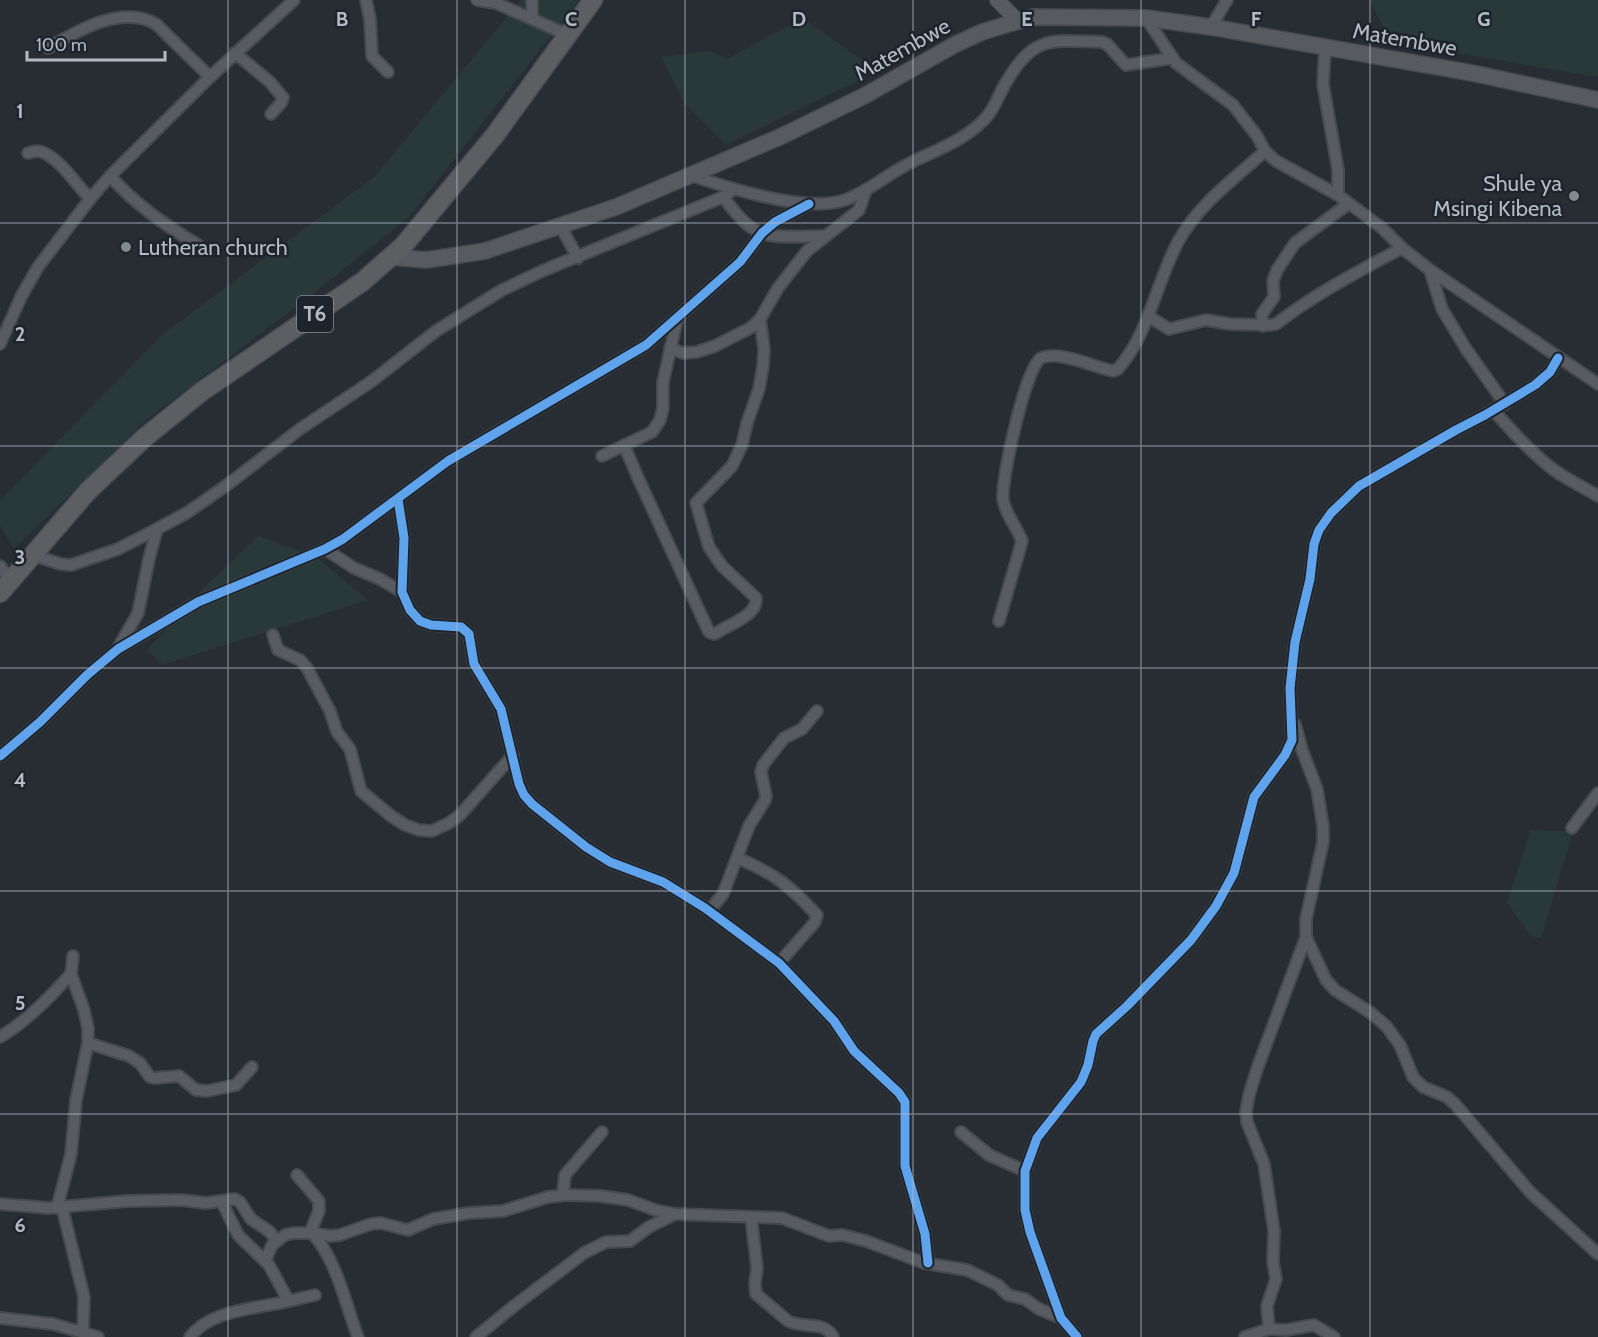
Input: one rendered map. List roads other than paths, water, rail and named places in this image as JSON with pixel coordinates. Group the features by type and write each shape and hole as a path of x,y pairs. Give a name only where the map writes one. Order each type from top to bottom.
{"highway":[{"name":"T6","path":"5,588 88,491 143,440 201,392 362,282 403,246 495,135 593,0"}],"main road":[{"name":"Matembwe","path":"391,257 426,260 484,251 616,207 782,136 864,96 956,44 982,32 1017,21 1049,17 1146,18 1211,27 1472,73 1598,100"}],"street":[{"path":"0,344 22,295 38,267 90,199 110,176 210,77 294,0"},
{"path":"366,0 370,18 372,56 388,72"},
{"path":"477,0 496,3 568,35"},
{"path":"532,0 532,19"},
{"path":"998,0 1017,21"},
{"path":"1211,27 1227,0"},
{"path":"48,48 75,32 117,18 136,17 156,24 210,77"},
{"path":"1146,18 1173,58 1233,105 1265,151 1282,165 1338,195 1382,228 1402,248 1430,270 1598,384"},
{"path":"690,175 733,190 824,205 844,200 867,190 894,171 958,140 990,113 1021,60 1044,43 1059,40 1102,42 1126,65 1173,58"},
{"path":"1325,47 1323,84 1338,170 1338,195"},
{"path":"236,53 270,81 283,98 271,114"},
{"path":"28,153 40,151 47,155 90,199"},
{"path":"999,621 1022,541 1005,506 1003,492 1020,409 1032,370 1041,358 1064,357 1097,368 1115,371 1145,327 1171,256 1188,226 1205,203 1265,151"},
{"path":"110,176 128,196 158,220 198,245"},
{"path":"32,555 61,564 70,564 118,549 157,529 188,512 217,492 300,429 372,381 436,331 502,290 542,271 723,197 733,190"},
{"path":"669,348 683,352 697,352 739,335 760,319 791,270 807,251 859,210 867,190"},
{"path":"723,197 749,226 762,233 823,237"},
{"path":"0,756 118,649 198,602 325,549 343,539 448,461 646,345 677,320 740,261 762,233 775,222 809,204"},
{"path":"1263,326 1262,315 1273,300 1273,281 1287,254 1295,243 1348,204"},
{"path":"561,227 578,258"},
{"path":"1148,316 1169,329 1206,320 1263,326 1276,324 1305,302 1402,248"},
{"path":"1430,270 1442,309 1504,404"},
{"path":"624,445 709,632 718,632 751,612 756,606 756,598 723,566 709,547 696,503 732,466 742,445 763,366 764,349 760,319"},
{"path":"602,456 652,432 660,420 663,408 663,382 677,320"},
{"path":"1077,1337 1061,1318 1030,1232 1024,1210 1025,1171 1037,1138 1081,1082 1089,1065 1096,1034 1191,940 1216,906 1238,863 1254,797 1289,748 1292,740 1290,705 1294,642 1310,579 1314,544 1324,520 1359,486 1504,404 1544,378 1558,358"},
{"path":"1493,410 1529,449 1551,468 1598,496"},
{"path":"398,499 404,538 402,592 410,610 420,621 431,625 461,627 469,634 474,664 501,709 519,784 524,795 559,827 610,862 663,882 709,911 779,963 834,1021 854,1051 883,1077 905,1102 905,1166 925,1234 928,1263"},
{"path":"118,649 138,613 157,529"},
{"path":"325,549 354,568 402,592"},
{"path":"0,566 5,588"},
{"path":"273,635 278,650 300,660 307,668 330,711 337,732 350,749 361,791 405,825 419,830 432,831 449,823 460,815 513,754"},
{"path":"1269,1329 1268,1306 1276,1280 1273,1262 1274,1231 1264,1164 1247,1122 1246,1112 1257,1069 1306,937 1306,920 1323,842 1317,789 1302,750 1290,705"},
{"path":"709,911 723,894 749,826 766,796 762,781 763,765 784,738 802,729 817,711"},
{"path":"1572,828 1598,793"},
{"path":"737,858 774,874 817,915 815,921 779,963"},
{"path":"1306,937 1326,980 1335,990 1371,1012 1388,1027 1400,1045 1413,1077 1422,1087 1447,1097 1455,1104 1530,1192 1598,1254"},
{"path":"73,956 71,974 88,1028 76,1100 71,1154 59,1207 84,1297 83,1331"},
{"path":"0,1037 25,1018 71,974"},
{"path":"87,1043 129,1056 140,1063 150,1077 179,1076 189,1085 201,1091 236,1085 252,1067"},
{"path":"563,1195 565,1175 602,1132"},
{"path":"961,1132 989,1155 1025,1171"},
{"path":"297,1175 320,1201 311,1233"},
{"path":"266,1261 272,1245 277,1240 293,1233 340,1235 371,1224 408,1230 433,1219 469,1213 503,1211 548,1197 600,1196 628,1200 655,1210 675,1214 782,1218 829,1236 842,1235 928,1263 967,1270 998,1285 1008,1295 1025,1299 1039,1309 1061,1318"},
{"path":"0,1204 59,1207 127,1201 222,1202 238,1200 251,1219 270,1232 277,1240"},
{"path":"222,1202 238,1235 266,1261 288,1300"},
{"path":"476,1337 584,1253 606,1242 630,1241 649,1227 675,1214"},
{"path":"751,1218 757,1268 756,1294 788,1321 794,1324 819,1326 829,1331 833,1337"},
{"path":"311,1233 320,1241 344,1290 358,1337"},
{"path":"190,1337 199,1328 227,1314 315,1295"},
{"path":"0,1318 69,1332 83,1331 98,1337"},
{"path":"1245,1337 1269,1329 1286,1330 1314,1325 1334,1337"}],"place":[{"name":"Shule ya Msingi Kibena","path":"1574,196"},
{"name":"Lutheran church","path":"126,247"}]}
